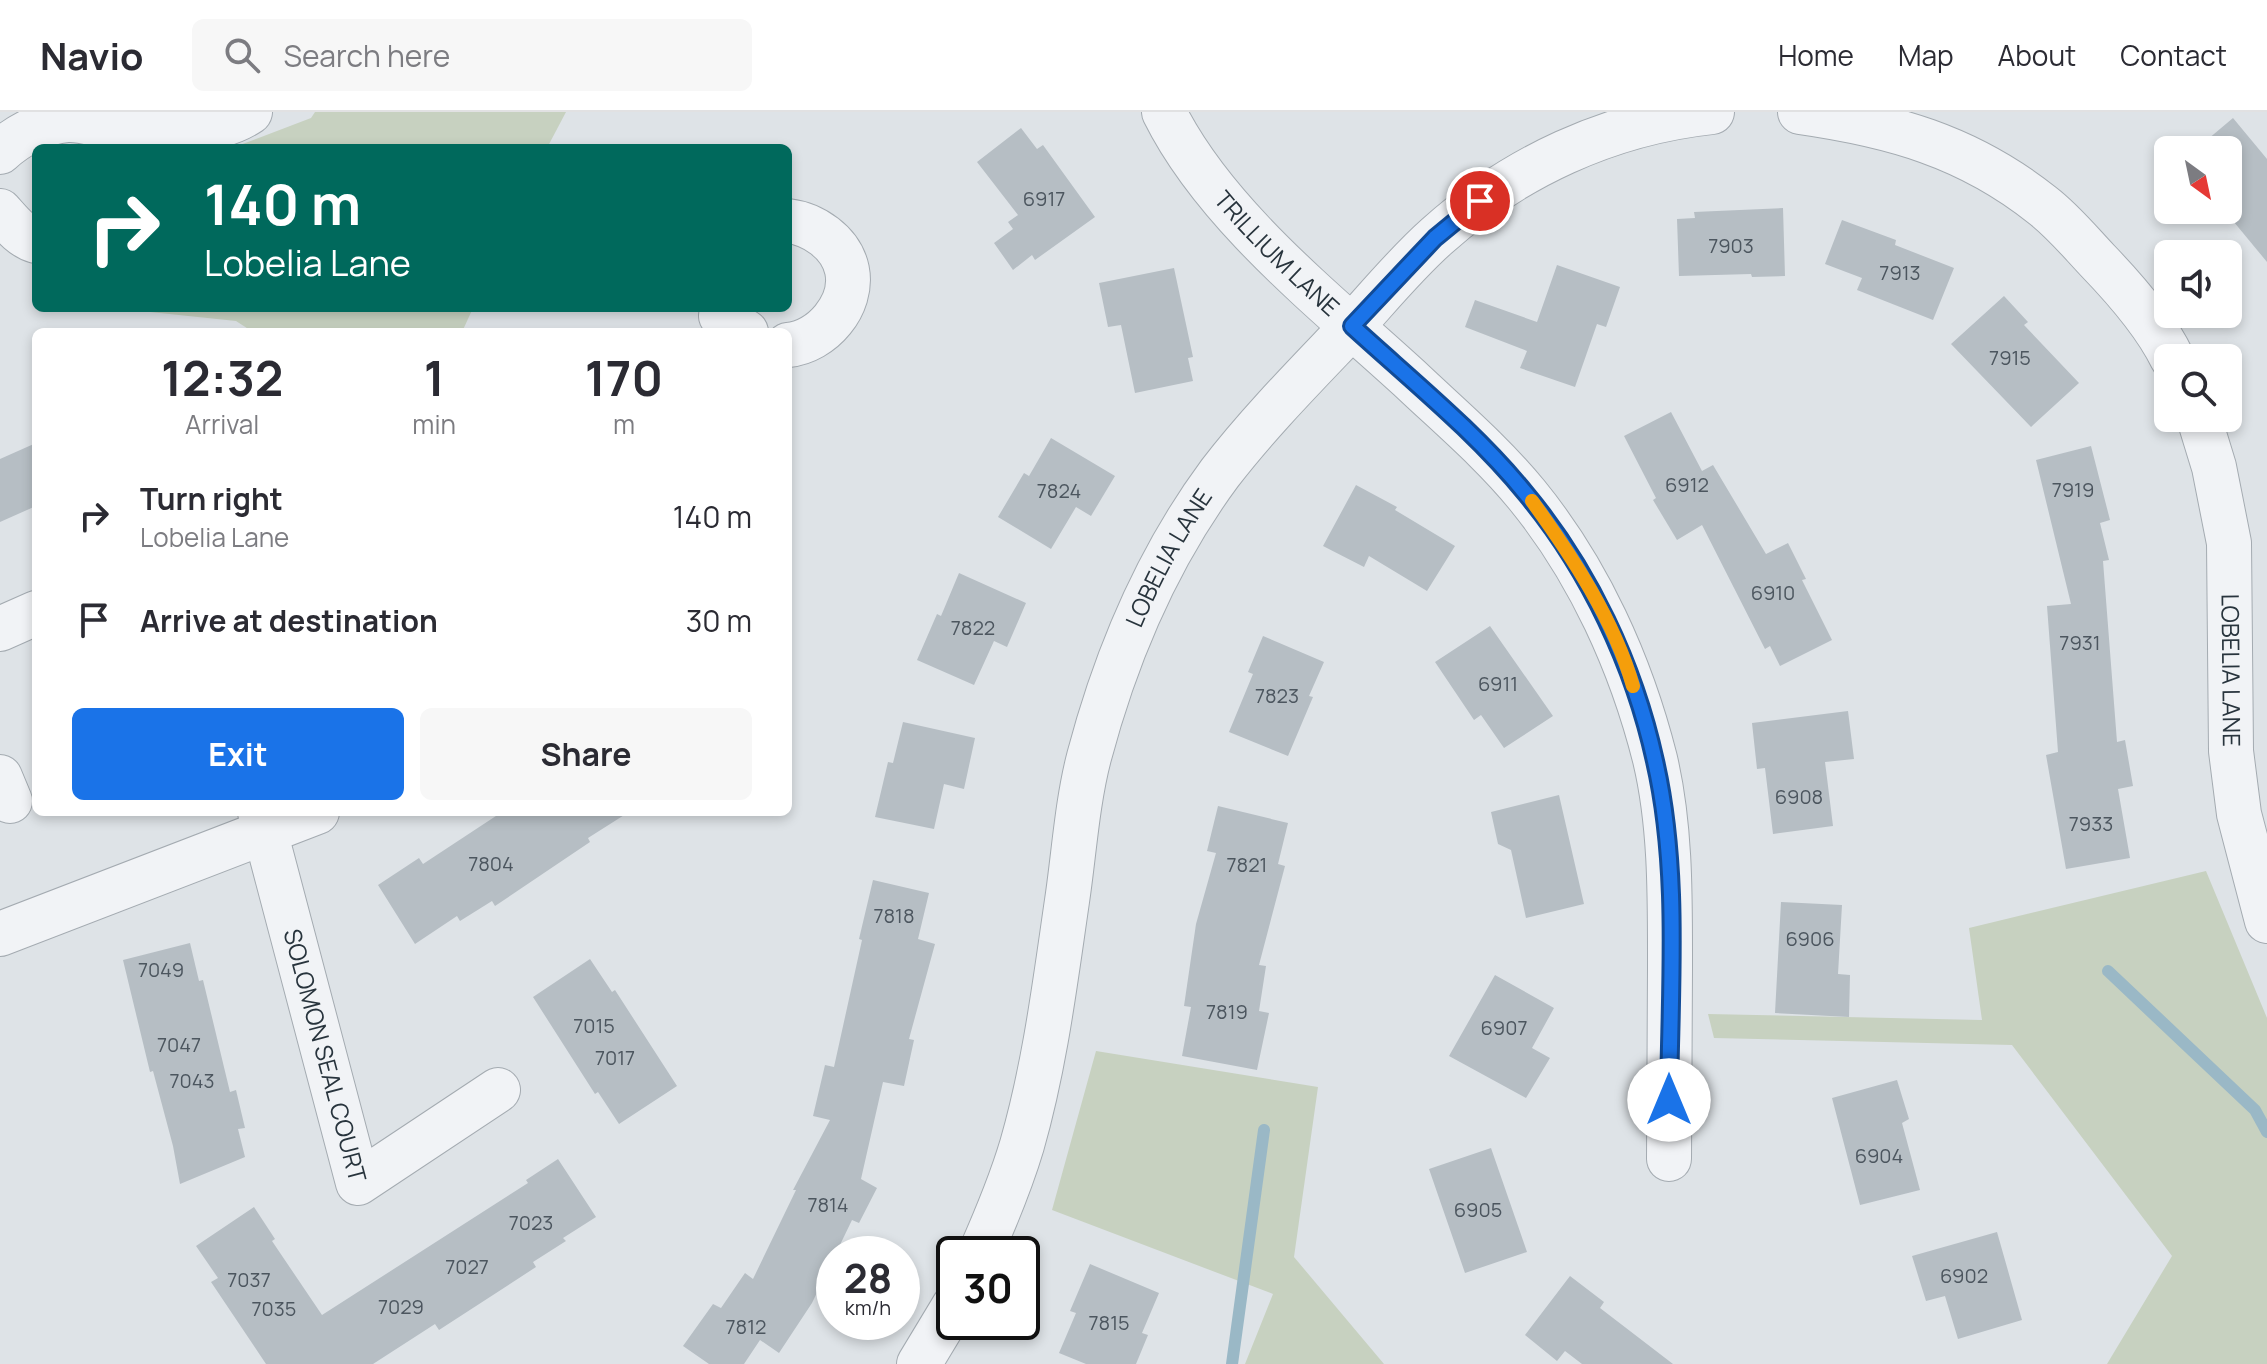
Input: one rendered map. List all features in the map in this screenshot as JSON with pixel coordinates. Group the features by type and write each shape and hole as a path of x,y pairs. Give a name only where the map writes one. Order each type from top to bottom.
{"street":[{"path":"0,152 23,134 64,120 82,121 113,137 228,125 250,112"},
{"name":"TRILLIUM LANE","path":"1164,112 1208,180 1261,240 1490,453 1527,495 1557,536 1614,638 1631,679 1655,761 1667,846 1670,924 1669,1159"},
{"name":"LOBELIA LANE","path":"988,1236 1022,1146 1044,1052 1087,763 1107,693 1127,637 1167,557 1218,476 1255,429 1435,238 1480,201 1541,163 1615,132 1712,112"},
{"path":"1800,112 1861,121 1945,146 2000,175 2062,223 2120,283 2162,344"},
{"path":"0,211 32,240"},
{"path":"792,222 810,225 825,236 847,270 846,296 833,320 814,338 792,344"},
{"name":"LOBELIA LANE","path":"2203,432 2214,467 2229,543 2231,751 2239,814 2267,921"},
{"path":"0,629 32,615"},
{"path":"0,934 263,822 295,816"},
{"name":"SOLOMON SEAL COURT","path":"263,822 358,1183 498,1090"},
{"path":"919,1364 936,1336"}],"green space":[{"path":"315,112 566,112 549,144 243,144 311,118"},
{"path":"150,312 471,312 464,328 247,328 236,321"},
{"path":"2206,871 2267,1018 2267,1364 2107,1364 2172,1256 2012,1045 1714,1038 1708,1014 1982,1020 1969,928"},
{"path":"1096,1051 1318,1087 1294,1257 1384,1364 1245,1364 1273,1294 1052,1210"}],"building":[{"path":"2233,118 2267,159 2267,262 2236,224 2242,224 2242,136 2212,136"},
{"path":"1021,128 1037,149 1043,145 1095,217 1035,260 1032,255 1013,270 994,243 1013,229 1008,222 1018,215 977,162"},
{"path":"1783,208 1785,276 1679,276 1677,219 1695,218 1694,212"},
{"path":"1842,220 1896,240 1895,245 1954,268 1933,320 1857,290 1862,278 1825,264"},
{"path":"1557,265 1620,287 1606,327 1597,324 1575,387 1520,368 1527,351 1465,327 1475,300 1537,322"},
{"path":"1174,268 1193,357 1188,358 1193,381 1135,393 1121,325 1108,327 1099,283"},
{"path":"2004,296 2028,322 2024,325 2079,383 2031,427 1951,344"},
{"path":"1671,412 1702,471 1713,465 1766,554 1788,543 1806,579 1802,580 1832,640 1780,666 1770,646 1765,649 1702,525 1677,540 1653,500 1656,498 1624,436"},
{"path":"1051,438 1115,476 1091,516 1076,507 1051,549 998,517 1024,473 1029,476"},
{"path":"32,445 32,508 0,522 0,459"},
{"path":"2091,446 2110,520 2100,523 2109,560 2103,561 2117,742 2125,740 2133,786 2118,789 2130,858 2066,869 2046,755 2058,752 2047,606 2071,604 2036,460"},
{"path":"1356,485 1397,507 1395,510 1455,546 1427,591 1369,556 1364,567 1323,546"},
{"path":"959,573 1026,603 1007,647 994,641 974,685 917,660 937,614 941,616"},
{"path":"1490,626 1553,716 1504,748 1481,715 1474,720 1435,662"},
{"path":"1263,636 1324,662 1288,756 1229,732 1253,674 1248,672"},
{"path":"1848,711 1854,759 1825,762 1833,826 1773,834 1765,768 1757,769 1752,723"},
{"path":"903,722 975,738 964,789 944,784 934,829 875,817 888,762 893,763"},
{"path":"1559,795 1584,904 1526,918 1511,850 1498,844 1491,812"},
{"path":"1218,806 1288,823 1278,864 1285,866 1259,965 1266,966 1259,1011 1269,1013 1257,1070 1182,1056 1191,1007 1184,1006 1196,924 1216,853 1207,851"},
{"path":"496,816 623,816 588,838 590,842 495,906 492,901 460,921 457,916 415,944 378,885 419,858 423,864"},
{"path":"873,880 929,893 918,939 935,944 909,1039 914,1040 904,1086 883,1082 861,1179 877,1188 859,1223 852,1220 844,1236 816,1236 816,1295 779,1353 760,1340 744,1364 709,1364 683,1346 713,1304 721,1308 745,1273 753,1279 796,1190 793,1190 830,1120 813,1116 825,1065 834,1067 862,940 859,939"},
{"path":"1781,902 1842,905 1838,974 1850,975 1849,1017 1775,1013"},
{"path":"190,943 199,981 203,980 230,1092 236,1090 245,1128 238,1129 245,1157 180,1184 173,1146 153,1071 150,1072 123,960"},
{"path":"590,959 612,992 615,990 677,1086 619,1124 598,1092 595,1094 533,997"},
{"path":"1495,975 1554,1008 1532,1048 1550,1058 1526,1098 1449,1056"},
{"path":"1897,1080 1909,1119 1902,1123 1920,1190 1860,1205 1832,1098"},
{"path":"1491,1148 1527,1252 1465,1273 1429,1169"},
{"path":"558,1159 596,1217 533,1262 536,1267 439,1330 435,1324 373,1364 266,1364 211,1282 218,1278 196,1246 254,1207 275,1239 272,1241 322,1315 528,1183 526,1180"},
{"path":"1997,1232 2022,1320 1958,1339 1945,1296 1926,1301 1912,1256"},
{"path":"1090,1264 1159,1293 1142,1333 1148,1335 1136,1364 1086,1364 1059,1353 1076,1313 1070,1311"},
{"path":"1570,1276 1604,1302 1600,1308 1673,1364 1582,1364 1565,1351 1557,1361 1525,1335"}],"waterway":[{"path":"2108,971 2255,1110 2267,1132"},
{"path":"1232,1364 1264,1130"}],"slow traffic":[{"path":"1532,501 1586,584 1614,638 1633,686"}],"route":[{"path":"1480,201 1435,238 1352,326 1490,453 1527,495 1586,584 1623,658 1655,761 1667,846 1669,1100"}]}
